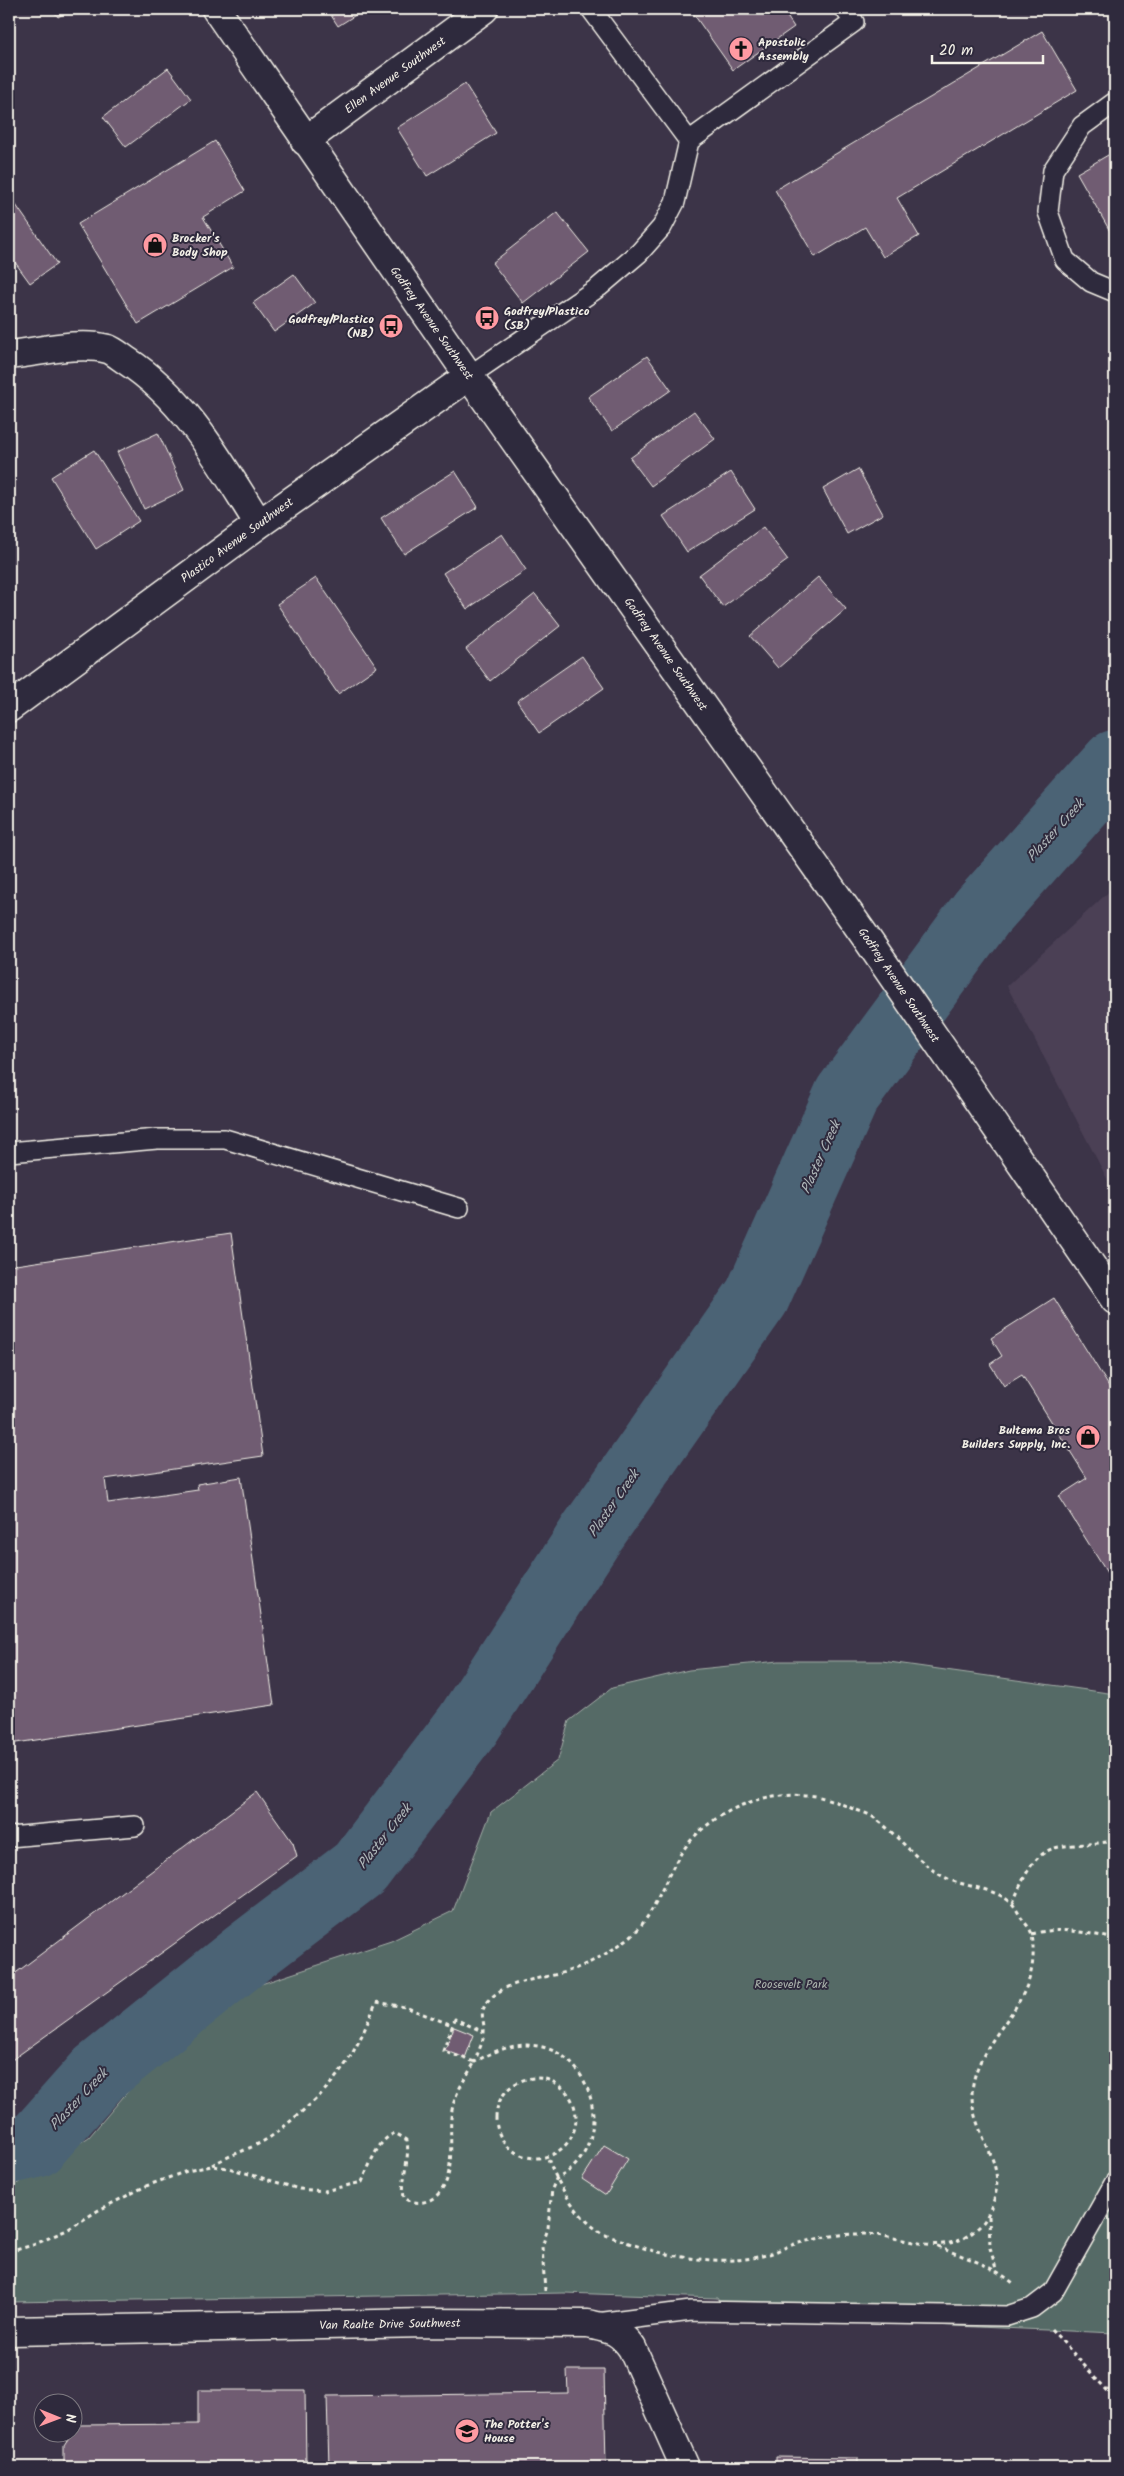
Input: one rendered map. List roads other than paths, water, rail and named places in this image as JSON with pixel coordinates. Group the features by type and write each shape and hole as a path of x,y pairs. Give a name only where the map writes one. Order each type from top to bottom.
{"street":[{"name":"Godfrey Avenue Southwest","path":"216,9 469,376 866,936 954,1068 1115,1300"},
{"name":"Ellen Avenue Southwest","path":"305,140 484,9"},
{"path":"9,355 77,347 109,349 131,364 173,400 208,444 258,524"},
{"name":"Plastico Avenue Southwest","path":"9,708 258,524 469,376"},
{"name":"Van Raalte Drive Southwest","path":"9,2331 417,2323 588,2324 614,2330 623,2335 632,2348 686,2467"}],"lane":[{"path":"591,9 689,141"},
{"path":"469,376 599,287 639,253 662,226 675,202 689,141 854,22 845,9"},
{"path":"1115,102 1082,126 1053,170 1048,212 1065,260 1092,282 1115,292"},
{"path":"9,1152 156,1139 225,1140 459,1208"},
{"path":"9,1837 135,1826"},
{"path":"588,2324 691,2311 1007,2316 1032,2308 1053,2292 1115,2182"}],"waterway":[{"name":"Plaster Creek","path":"9,2151 35,2145 99,2073 247,1954 360,1868 468,1725 592,1533 757,1297 847,1095 982,912 1115,763"}],"place":[{"name":"Apostolic Assembly","path":"741,49"},
{"name":"Brocker's Body Shop","path":"155,245"},
{"name":"Godfrey/Plastico (SB)","path":"487,318"},
{"name":"Godfrey/Plastico (NB)","path":"391,326"},
{"name":"Bultema Bros Builders Supply, Inc.","path":"1088,1437"},
{"name":"The Potter's House","path":"467,2431"}],"park label":[{"name":"Roosevelt Park","path":"791,1984"}]}
